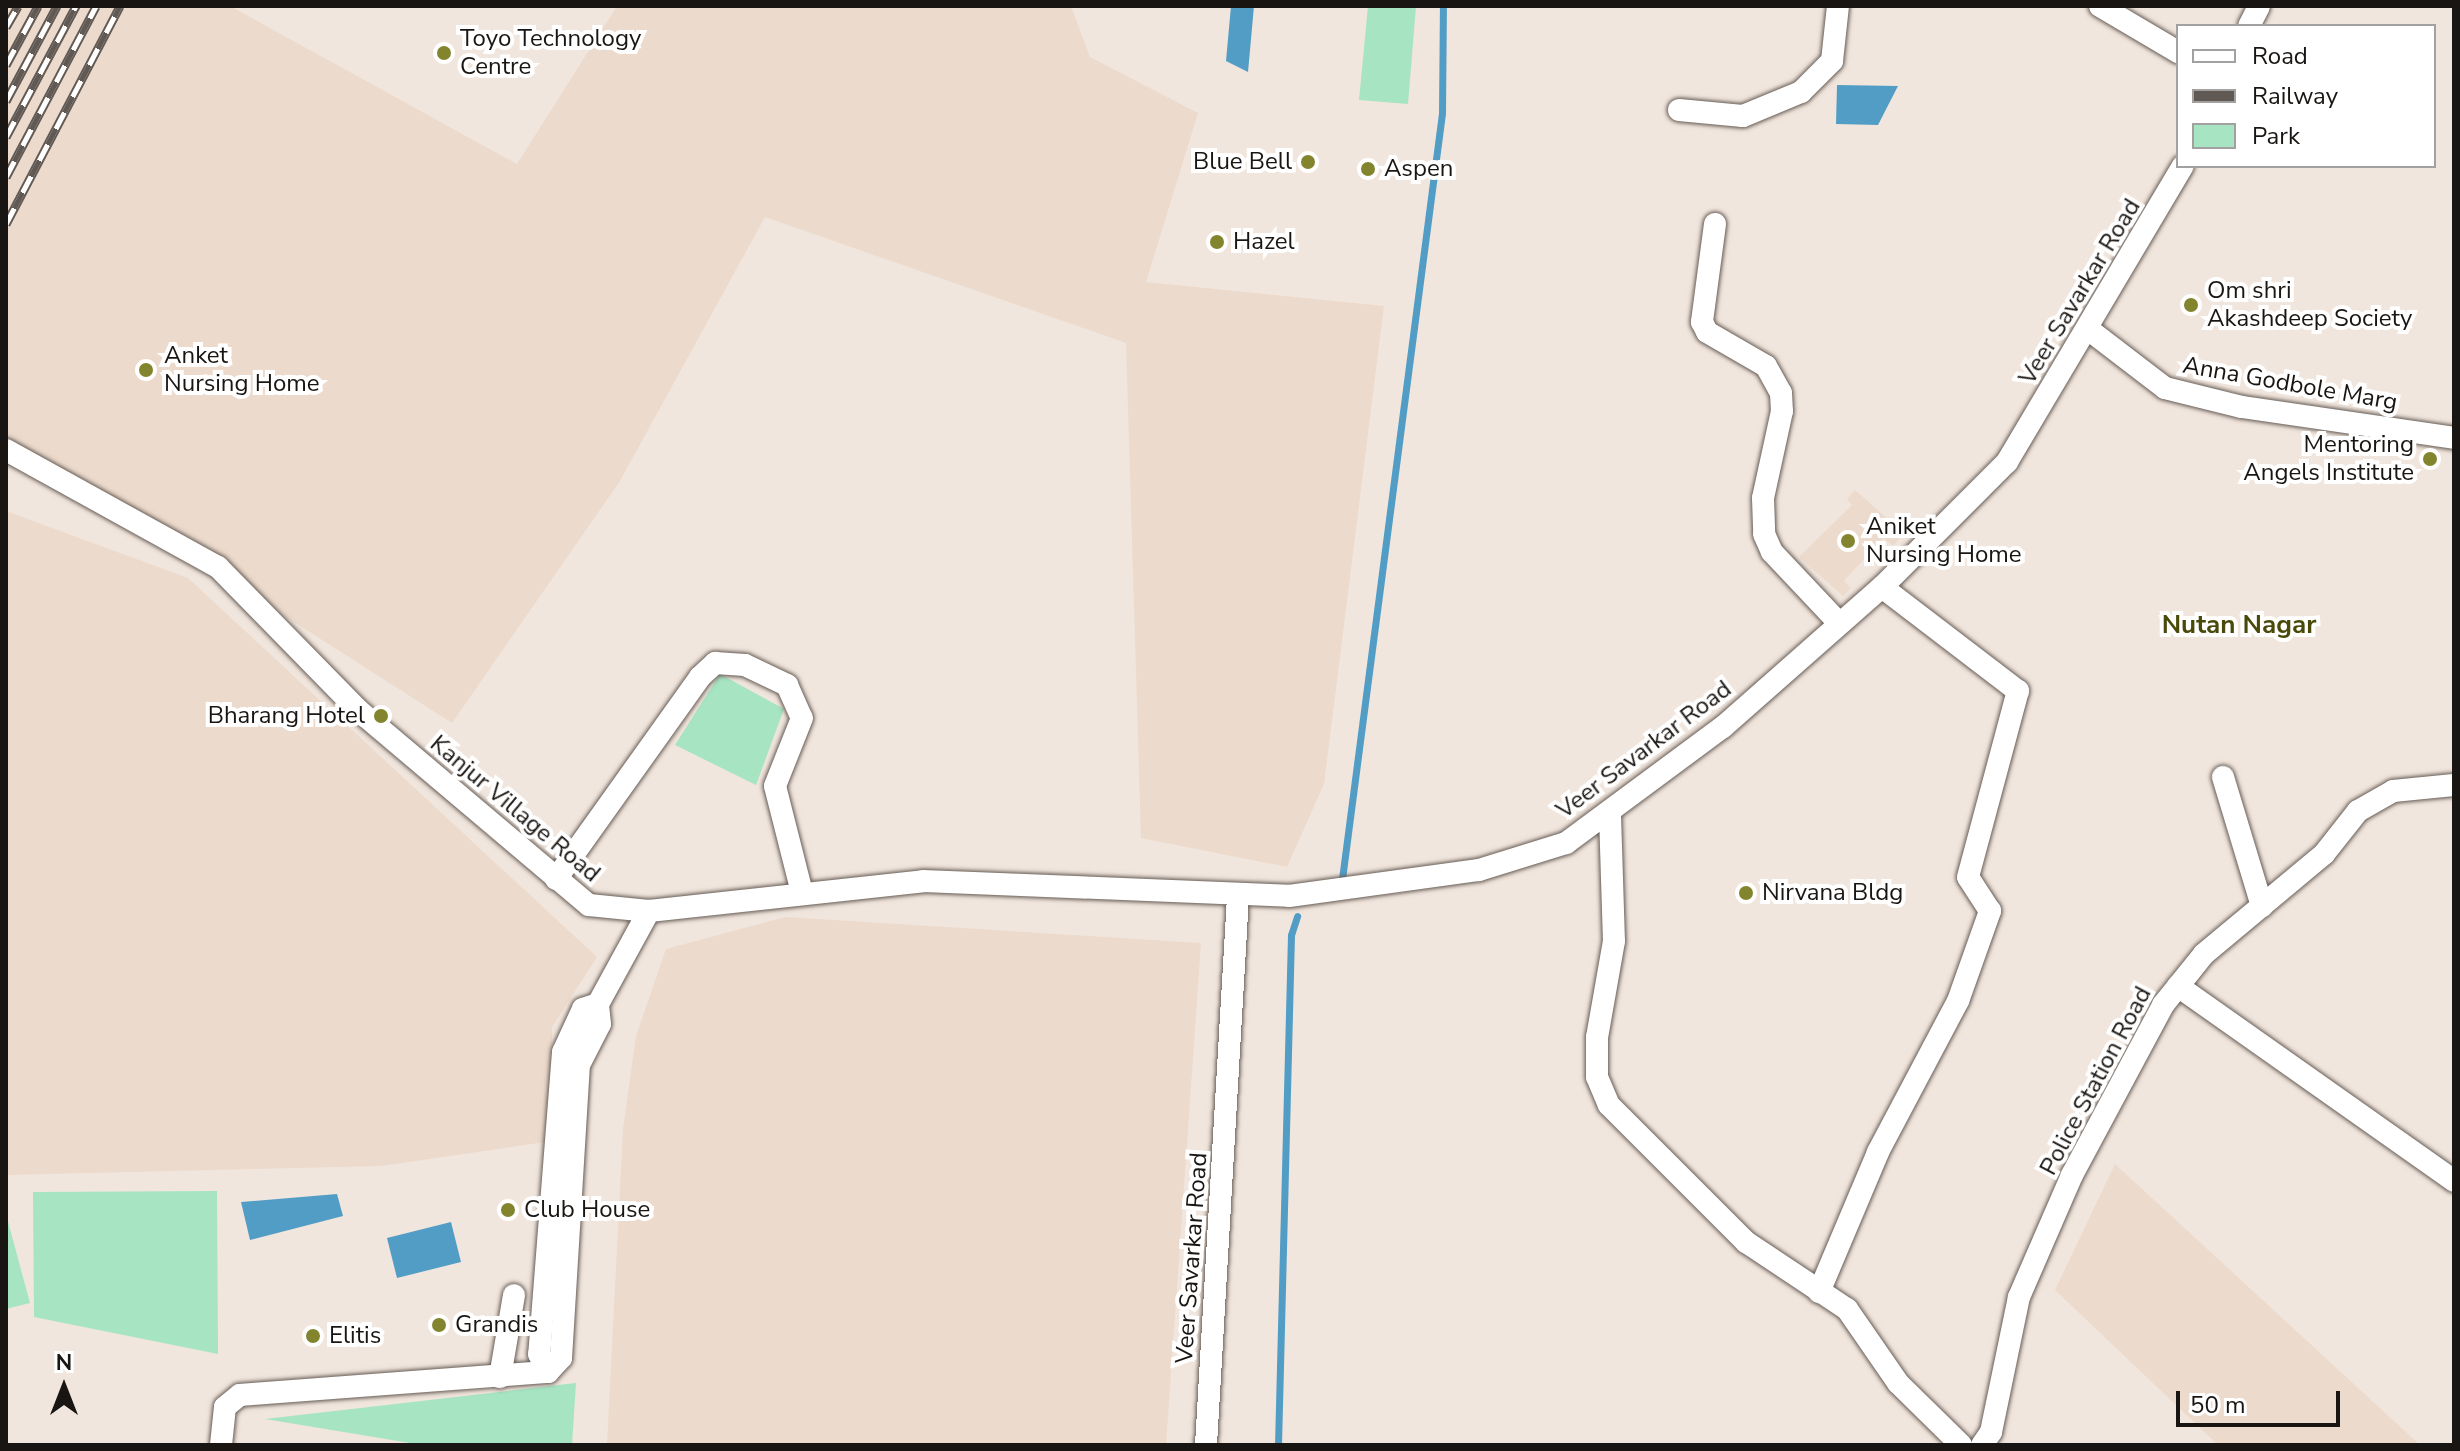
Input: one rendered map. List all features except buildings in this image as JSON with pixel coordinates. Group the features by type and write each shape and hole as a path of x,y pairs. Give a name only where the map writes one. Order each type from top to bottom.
{"street":[{"path":"1679,110 1743,116 1801,92 1832,61 1838,6"},
{"path":"2100,6 2176,51"},
{"path":"2250,24 2259,6"},
{"name":"Veer Savarkar Road","path":"1206,1445 1238,948 1238,905 1479,870 1566,843 1610,815 1723,727 1882,587 2007,462 2182,168"},
{"path":"1715,224 1702,322 1707,332 1766,366 1781,393 1782,411 1763,498 1764,534 1772,552 1839,623"},
{"name":"Anna Godbole Marg","path":"2088,329 2165,388 2242,407 2454,438"},
{"name":"Kanjur Village Road","path":"6,450 218,567 358,710 589,905 649,911 923,881 1238,905"},
{"path":"1819,1292 1878,1152 1958,1001 1990,911 1968,877 2018,691 1882,587"},
{"path":"556,879 700,677 715,663 745,665 787,685 802,718 775,786 802,893"},
{"path":"2223,777 2262,906"},
{"name":"Police Station Road","path":"1982,1445 1991,1432 2019,1297 2072,1175 2163,1005 2204,954 2324,854 2358,811 2393,791 2454,785"},
{"path":"1610,815 1614,941 1597,1037 1597,1077 1609,1105 1746,1242 1847,1309 1898,1383 1961,1445"},
{"path":"221,1445 225,1407 240,1395 548,1372 561,1358 559,1209 563,1052 583,1009 598,1004 649,911"},
{"path":"2178,986 2454,1181"},
{"path":"500,1377 514,1295"}],"shaded area":[{"path":"6,6 230,6 517,164 617,6 1071,6 1090,57 1198,113 1146,282 1384,306 1324,784 1287,867 1141,838 1126,343 765,217 620,481 452,723 6,438"},
{"name":"Aniket Nursing Home","path":"1855,490 1904,533 1893,546 1883,538 1844,581 1851,588 1843,596 1799,557 1852,505 1847,499"},
{"path":"6,511 188,578 597,957 552,1027 552,1141 381,1166 6,1175"},
{"path":"785,917 1201,943 1166,1445 607,1445 623,1129 636,1036 666,949"},
{"path":"2115,1164 2420,1445 2218,1445 2055,1290"}],"green space":[{"path":"1368,6 1416,6 1408,104 1359,100"},
{"path":"720,674 784,709 756,785 675,745"},
{"path":"217,1191 218,1354 34,1317 33,1192"},
{"path":"6,1214 30,1303 6,1309"},
{"path":"576,1383 572,1445 422,1445 265,1419"}],"water":[{"path":"1231,6 1254,6 1248,72 1226,61"},
{"path":"1837,85 1898,86 1878,125 1836,124"},
{"path":"337,1194 343,1216 250,1240 241,1202"},
{"path":"451,1222 461,1262 397,1278 387,1238"}],"waterway":[{"path":"1342,879 1442,113 1443,6"},
{"path":"1278,1445 1291,935 1297,916"}],"railway":[{"path":"6,27 18,6"},
{"path":"6,65 38,6"},
{"path":"6,101 57,6"},
{"path":"6,137 76,6"},
{"path":"6,177 96,6"},
{"path":"6,224 120,6"}],"place":[{"name":"Toyo Technology Centre","path":"444,53"},
{"name":"Blue Bell","path":"1308,162"},
{"name":"Aspen","path":"1368,169"},
{"name":"Hazel","path":"1217,242"},
{"name":"Om shri Akashdeep Society","path":"2191,305"},
{"name":"Anket Nursing Home","path":"146,370"},
{"name":"Mentoring Angels Institute","path":"2430,459"},
{"name":"Aniket Nursing Home","path":"1848,541"},
{"name":"Bharang Hotel","path":"381,716"},
{"name":"Nirvana Bldg","path":"1746,893"},
{"name":"Club House","path":"508,1210"},
{"name":"Grandis","path":"439,1325"},
{"name":"Elitis","path":"313,1336"}],"district":[{"name":"Nutan Nagar","path":"2239,625"}]}
